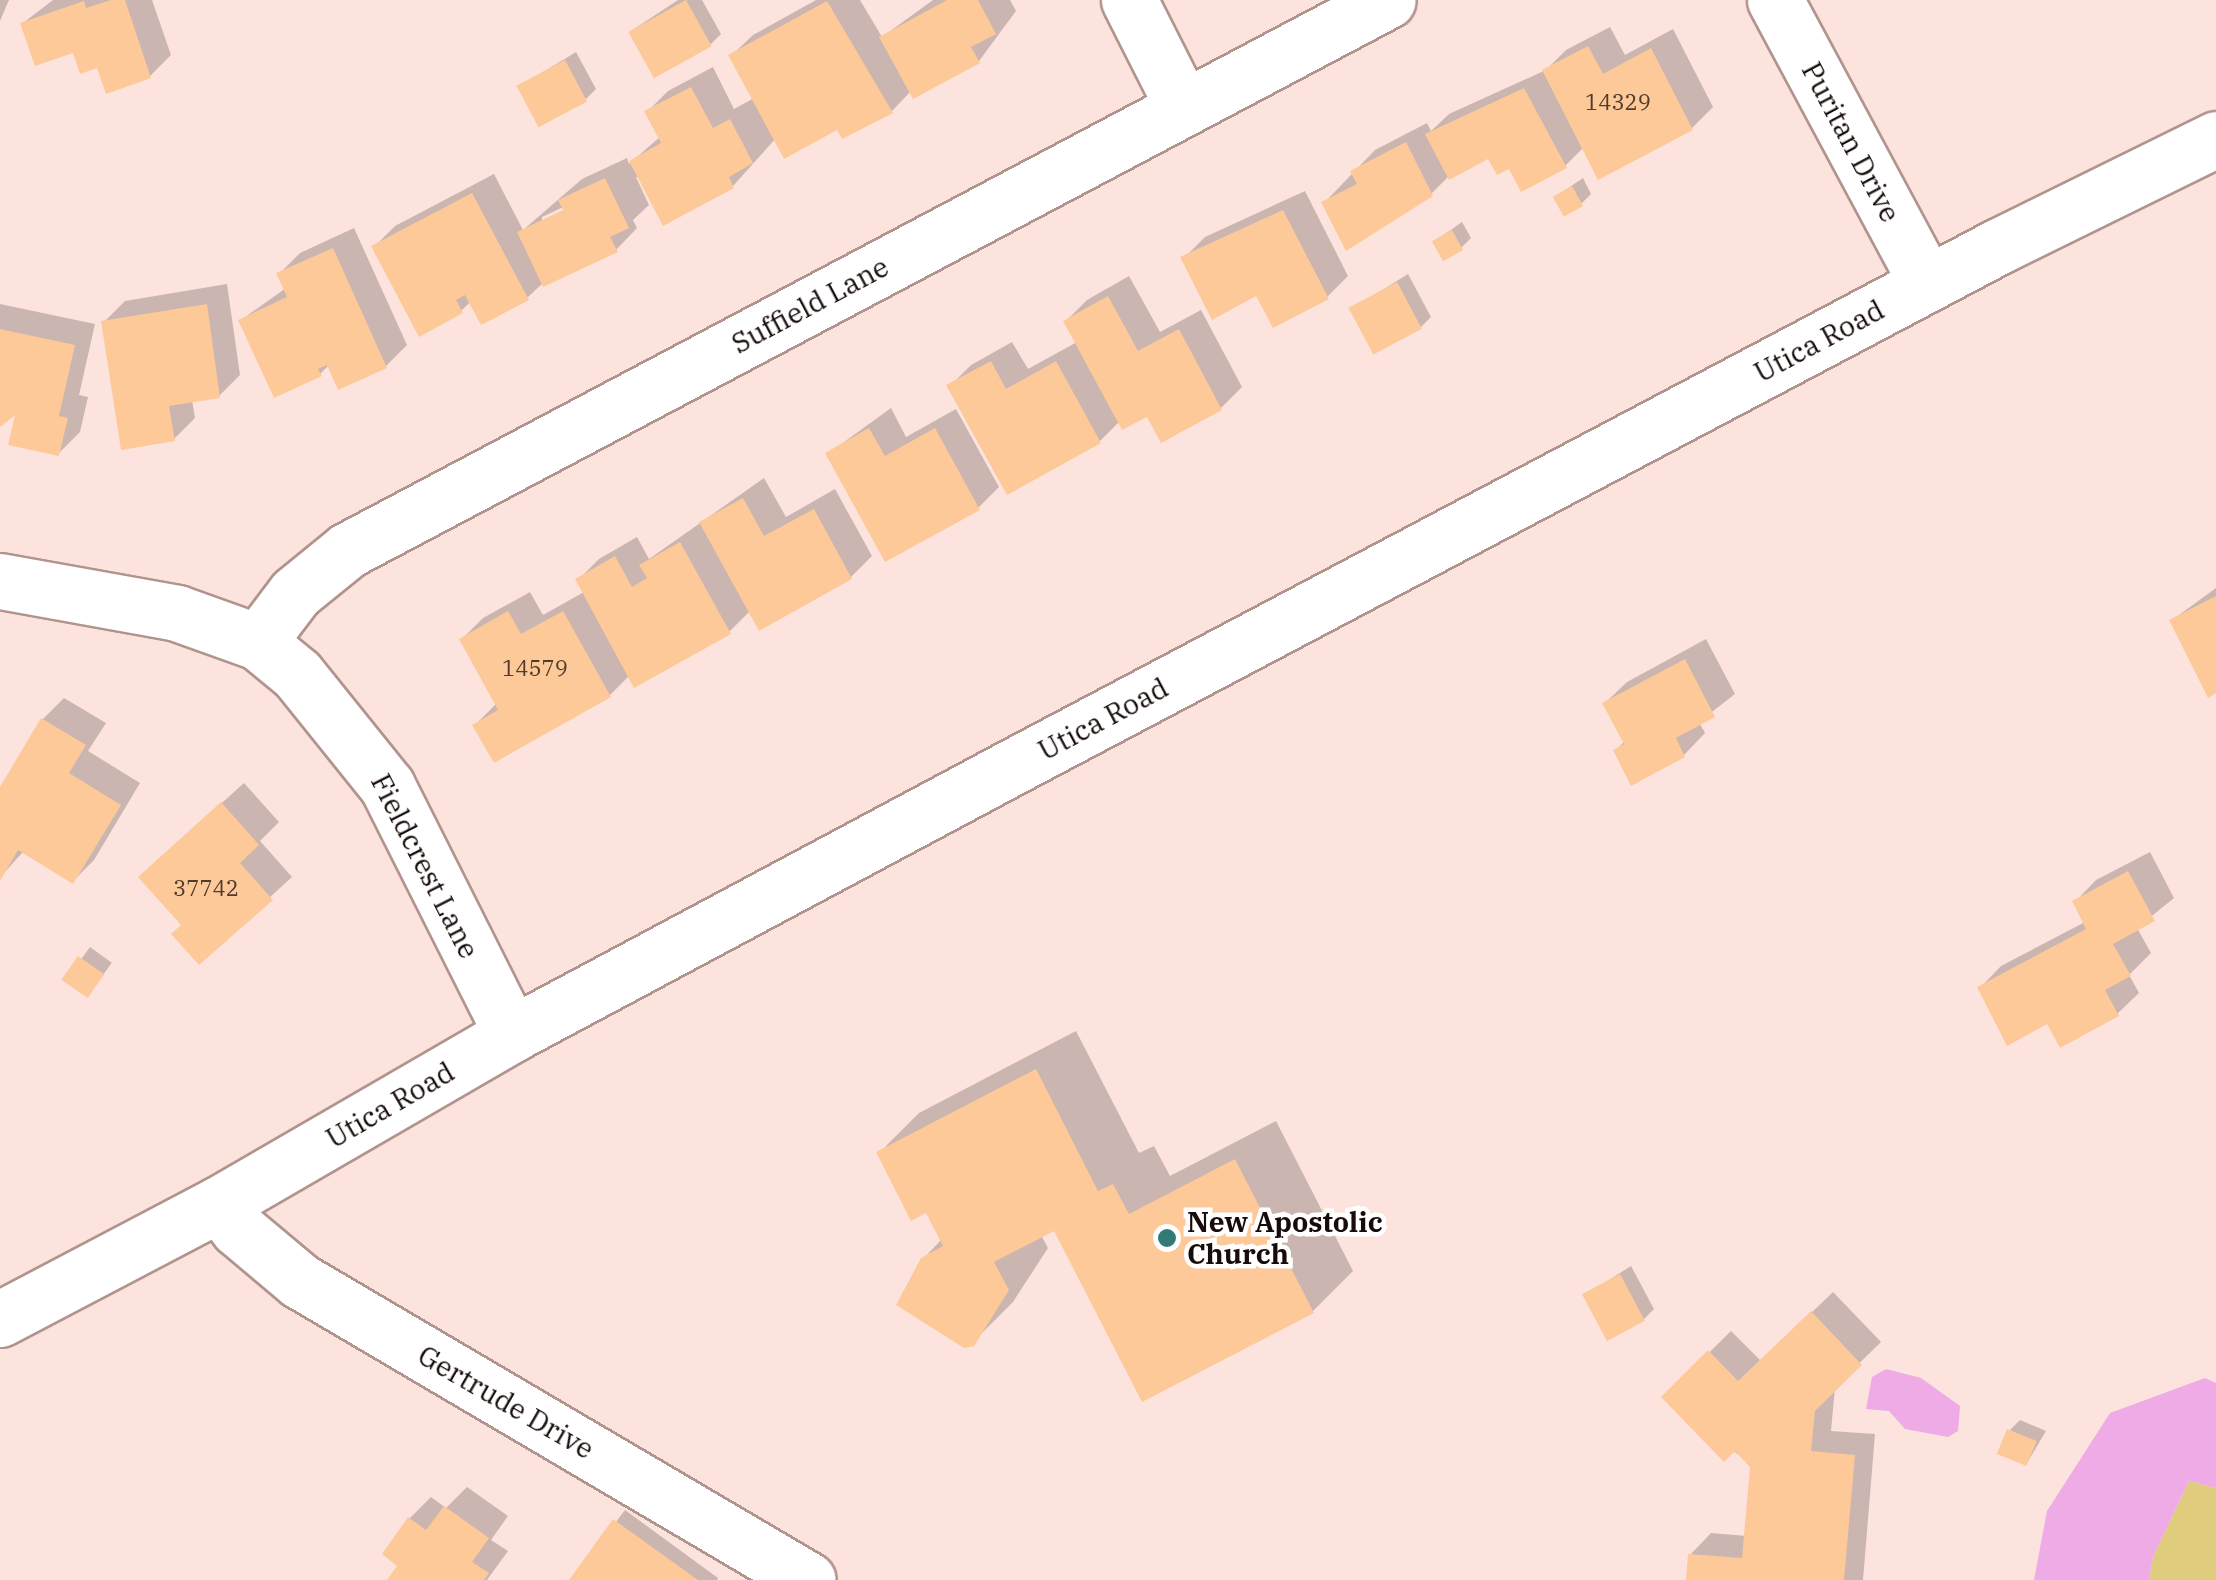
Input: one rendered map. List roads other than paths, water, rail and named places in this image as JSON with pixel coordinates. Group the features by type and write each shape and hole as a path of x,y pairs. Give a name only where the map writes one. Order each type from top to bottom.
{"street":[{"path":"1129,0 1183,107"},
{"name":"Suffield Lane","path":"258,642 295,593 348,550 1388,0"},
{"name":"Puritan Drive","path":"1775,0 1927,284"},
{"name":"Utica Road","path":"0,1319 219,1204 512,1034 1927,284 2216,139"},
{"name":"Fieldcrest Lane","path":"0,582 177,613 258,642 297,674 387,786 512,1034"},
{"name":"Gertrude Drive","path":"219,1204 238,1229 300,1281 808,1580"}],"place":[{"name":"New Apostolic Church","path":"1167,1238"}]}
